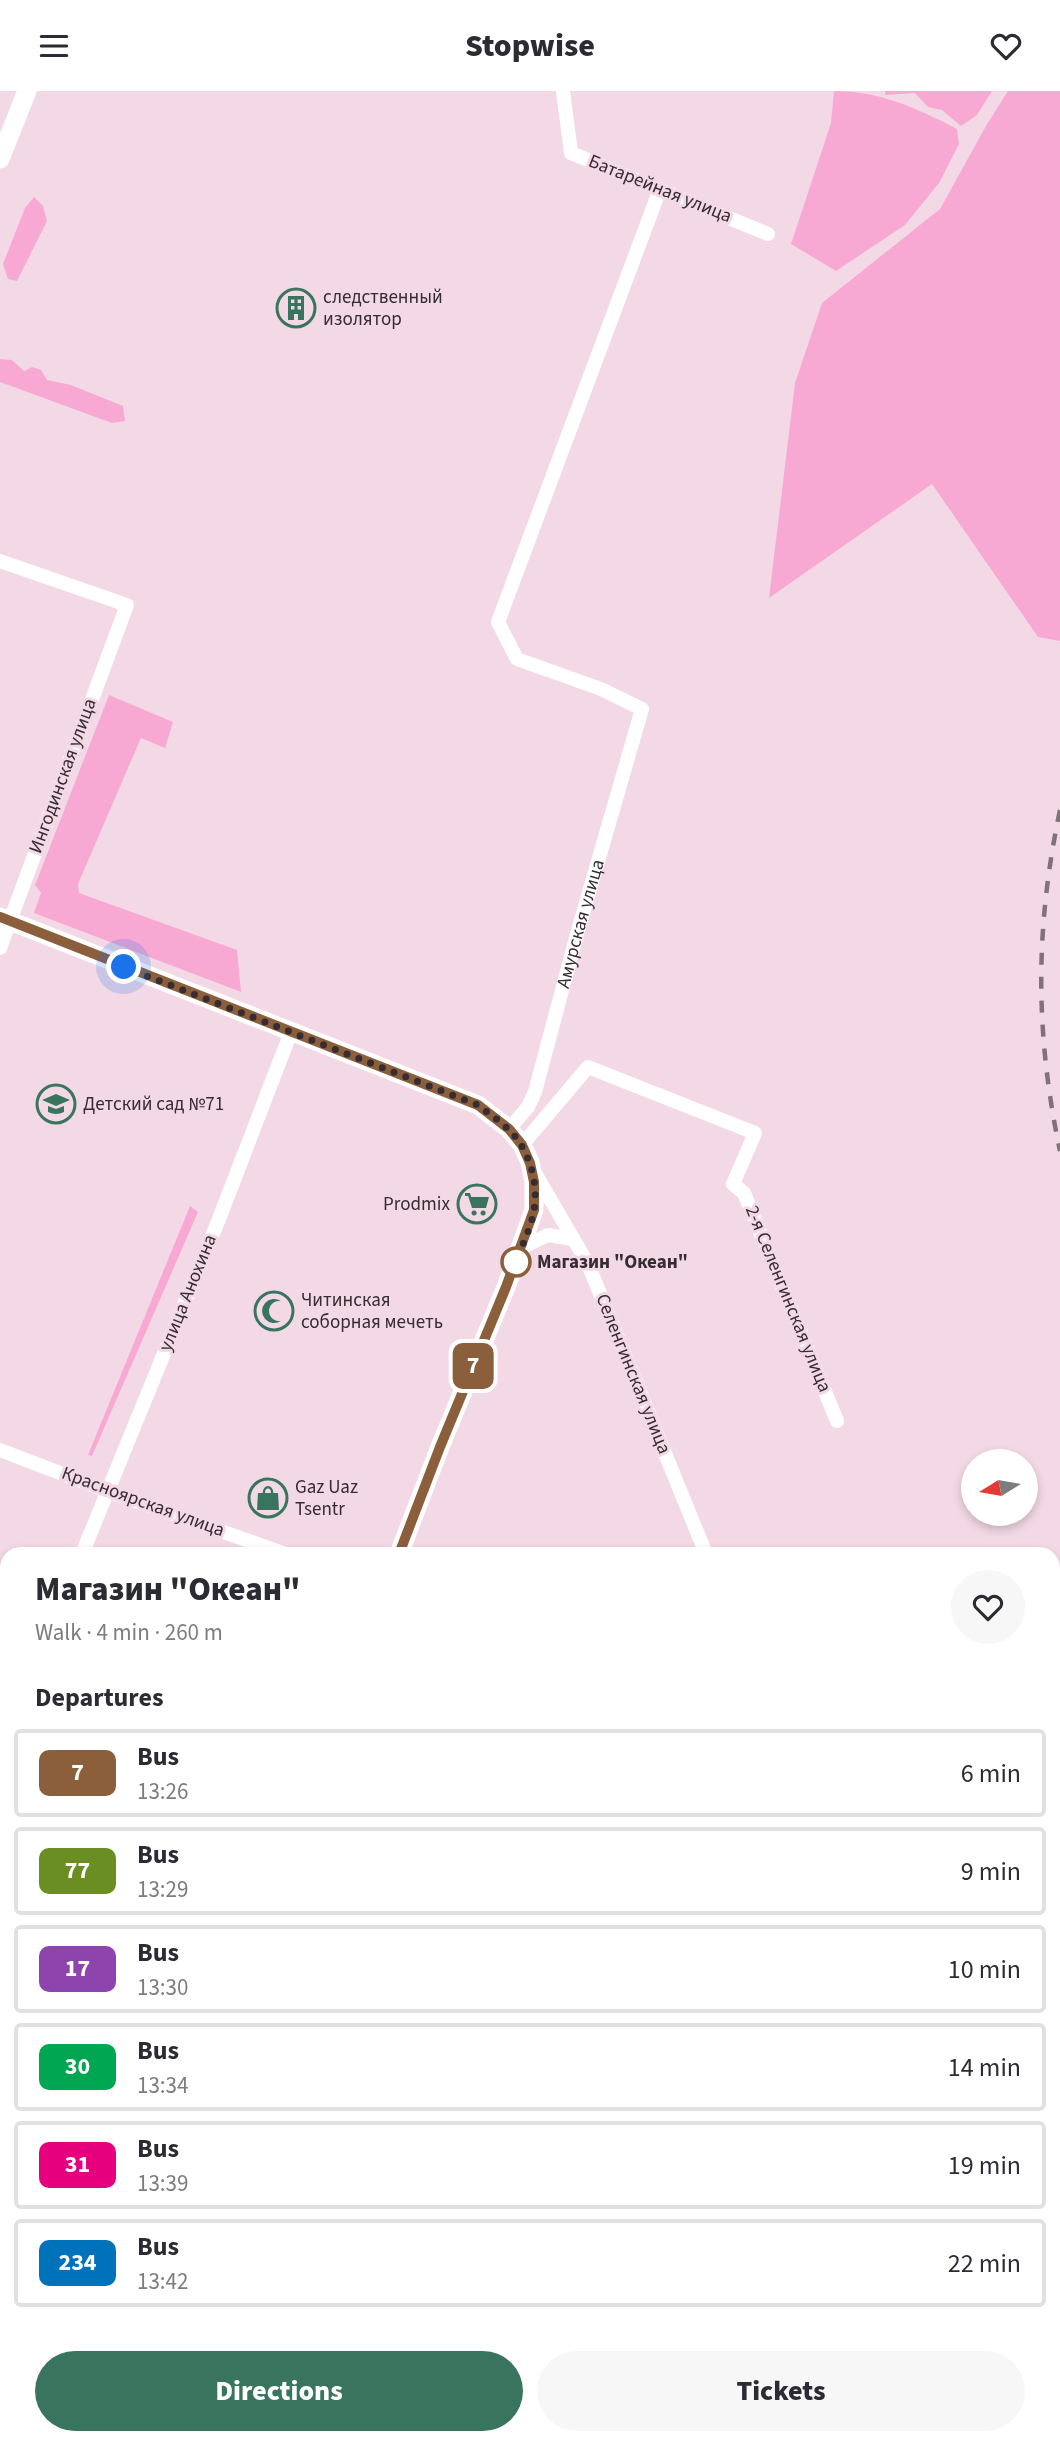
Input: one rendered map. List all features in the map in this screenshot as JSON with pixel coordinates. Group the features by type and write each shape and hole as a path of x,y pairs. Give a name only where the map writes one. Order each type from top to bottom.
{"main road":[{"path":"0,159 27,91"},
{"path":"5,919 478,1105 509,1129 526,1154 534,1182 534,1210 402,1547"}],"street":[{"name":"Батарейная улица","path":"563,91 571,153 768,234"},
{"name":"Амурская улица","path":"509,1129 528,1107 535,1092 642,709 601,689 517,659 498,622 660,189"},
{"name":"Ингодинская улица","path":"0,561 127,605 5,919 0,948"},
{"name":"улица Анохина","path":"85,1547 222,1211 291,1032"},
{"name":"2-я Селенгинская улица","path":"526,1154 588,1067 755,1133 733,1184 744,1193 837,1420"},
{"name":"Селенгинская улица","path":"526,1154 588,1264 703,1547"},
{"path":"521,1248 548,1235 573,1239"},
{"name":"Красноярская улица","path":"0,1450 266,1547"}],"shaded area":[{"path":"834,91 882,97 927,114 957,129 959,144 939,183 905,225 836,271 791,244 831,123"},
{"path":"885,91 992,91 977,115 961,126 942,110 928,107 915,93 885,95"},
{"path":"1008,91 1060,91 1060,641 1038,637 932,484 769,598 795,383 822,303 940,209"},
{"path":"34,197 43,206 47,221 17,281 8,279 3,264 25,208"},
{"path":"0,359 12,360 24,371 32,367 41,370 47,380 71,385 123,406 125,421 112,423 0,382"},
{"path":"109,695 173,722 165,748 141,738 78,884 79,893 237,950 241,992 34,913 41,893 35,885"},
{"path":"190,1206 198,1212 92,1456 88,1455"}],"railway":[{"path":"1060,810 1046,896 1041,981 1046,1065 1060,1151"}],"bus line":[{"name":"7","path":"0,917 478,1105 509,1129 522,1145 534,1182 534,1210 402,1547"}],"place":[{"name":"следственный изолятор","path":"296,308"},
{"name":"Детский сад №71","path":"56,1104"},
{"name":"Prodmix","path":"477,1204"},
{"name":"Магазин \"Океан\"","path":"516,1262"},
{"name":"Читинская соборная мечеть","path":"274,1311"},
{"name":"Gaz Uaz Tsentr","path":"268,1498"}],"route":[{"path":"124,967 478,1105 509,1129 522,1145 530,1163 534,1182 534,1210 513,1268 516,1262"}]}
